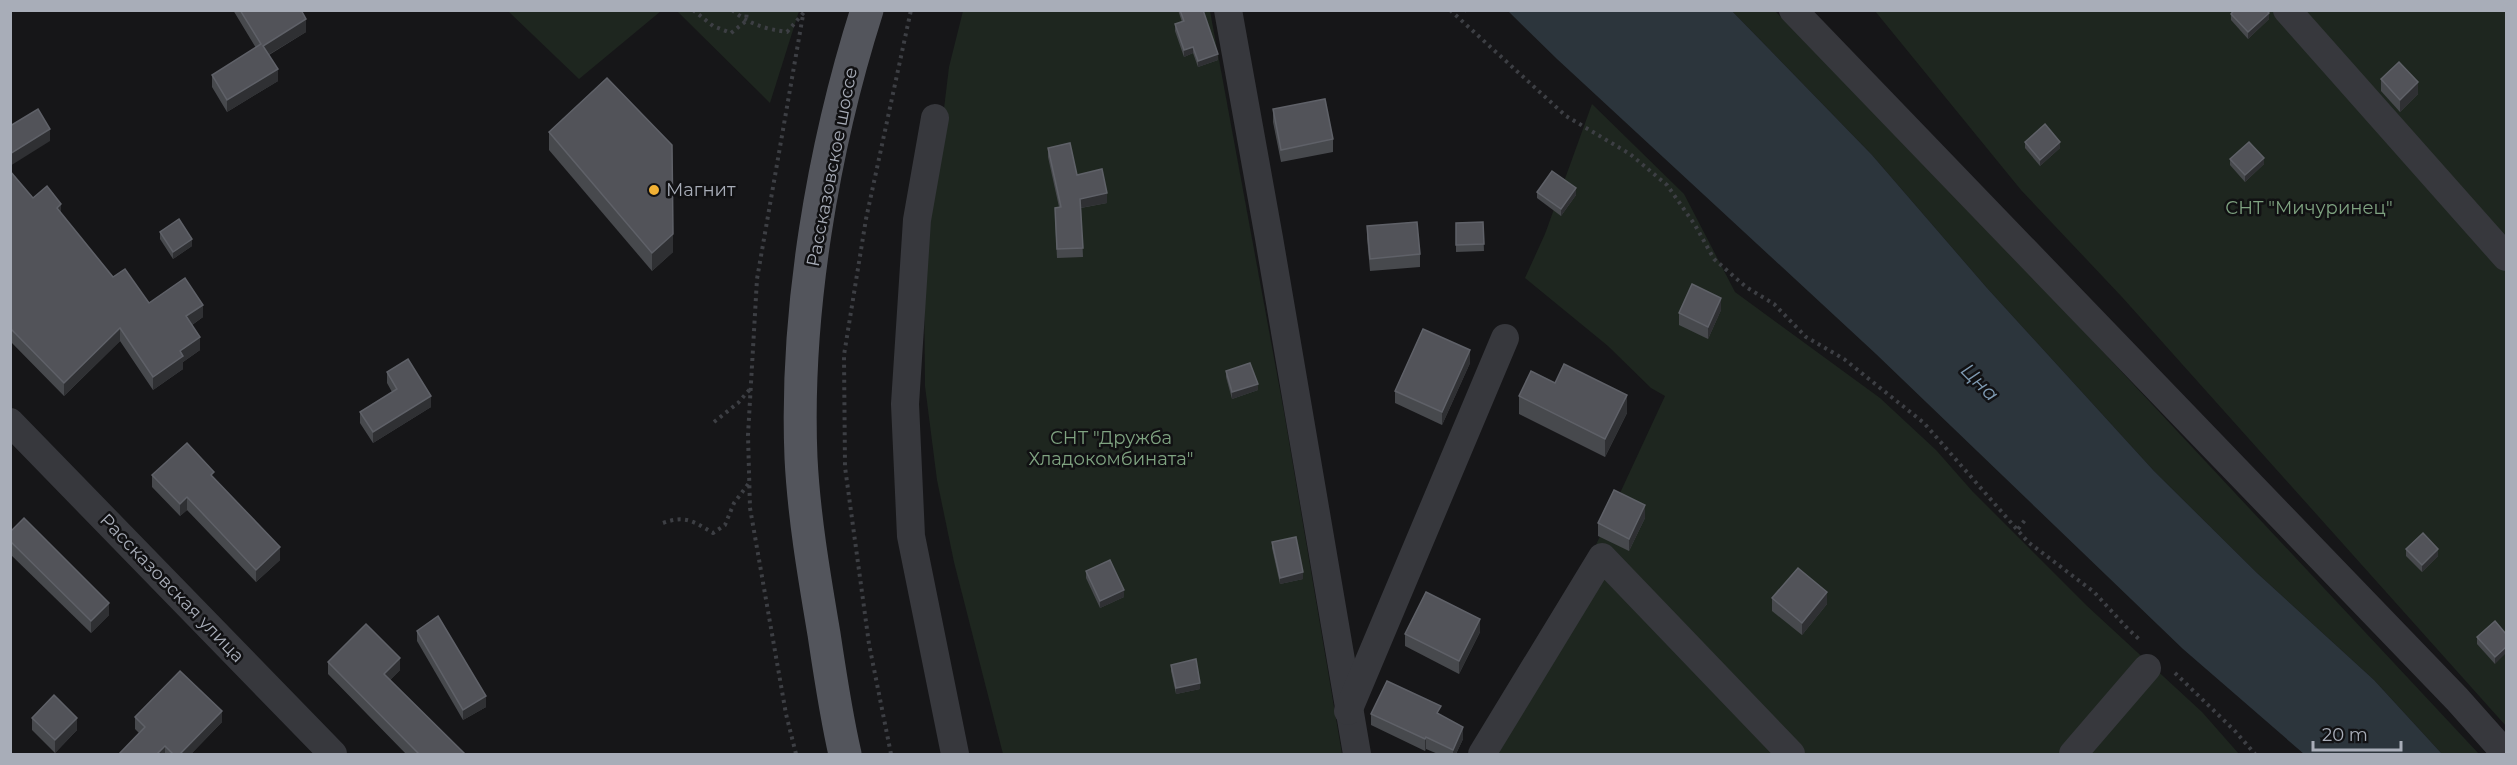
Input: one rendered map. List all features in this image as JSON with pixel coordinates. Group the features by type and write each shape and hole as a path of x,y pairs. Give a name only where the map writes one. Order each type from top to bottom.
{"main road":[{"name":"Рассказовское шоссе","path":"845,754 807,533 801,457 801,367 813,255 827,172 855,49 867,10"}],"street":[{"path":"1228,10 1357,754"},
{"path":"1793,10 2457,699 2506,754"},
{"path":"2287,10 2506,257"},
{"path":"935,118 917,220 905,404 911,536 955,754"},
{"path":"1348,711 1505,338"},
{"name":"Рассказовская улица","path":"10,422 333,754"},
{"path":"1482,754 1602,557 1791,754"},
{"path":"2073,754 2155,661"}],"path":[{"path":"693,10 713,26 731,33 746,21 747,10"},
{"path":"732,10 746,21 764,29 786,32 806,10"},
{"path":"891,754 869,644 845,467 844,355 866,219 911,10"},
{"path":"1450,10 1566,116 1630,154 1667,185 1695,225 1714,259 1746,287 1773,304 1806,338 1844,359 1924,423 2028,542 2091,589 2155,661 2235,731 2255,754"},
{"path":"714,422 738,403 751,387"},
{"path":"663,523 679,518 694,522 713,533 725,525 734,503 750,482"},
{"path":"2018,529 2025,520"}],"green space":[{"path":"508,11 661,11 579,79"},
{"path":"677,11 799,11 770,103"},
{"name":"СНТ \"Дружба Хладокомбината\"","path":"963,11 1210,11 1284,412 1342,754 1003,754 954,562 937,480 925,386 924,275 949,67"},
{"path":"1732,11 1775,11 1977,217 2479,754 2442,754 2374,680 2257,573 2154,471 1987,288 1872,155"},
{"name":"СНТ \"Мичуринец\"","path":"1875,11 2506,11 2506,726 2122,297 2021,190"},
{"path":"1592,104 1684,194 1735,292 1880,398 1936,450 1973,492 2086,605 2202,712 2239,754 1494,754 1576,588 1665,396 1651,388 1608,346 1525,278 1545,234"}],"water":[{"name":"Цна","path":"1508,11 1732,11 1872,155 1987,288 2154,471 2257,573 2374,680 2442,754 2304,754 2183,649 1876,354"}],"building":[{"path":"240,10 301,10 306,19 263,46 278,69 227,100 212,75 261,44"},
{"path":"1180,10 1203,10 1218,54 1198,61 1193,47 1184,50 1175,24 1184,21"},
{"path":"2234,10 2266,10 2269,13 2248,32 2231,14"},
{"path":"2399,62 2418,82 2400,100 2381,79"},
{"path":"607,78 672,145 673,234 652,253 549,132"},
{"path":"1325,99 1333,139 1281,150 1273,109"},
{"path":"38,109 50,129 10,154 10,126"},
{"path":"2045,124 2060,142 2040,160 2025,142"},
{"path":"2249,142 2264,158 2245,175 2230,159"},
{"path":"1070,143 1077,175 1102,169 1107,193 1080,199 1083,248 1057,249 1055,208 1061,207 1048,148"},
{"path":"10,171 33,198 47,186 61,204 57,208 113,277 125,269 149,303 185,278 203,305 186,316 200,337 180,351 183,356 153,377 120,328 64,383 10,328"},
{"path":"1552,171 1576,188 1561,209 1537,192"},
{"path":"179,219 192,239 173,252 160,232"},
{"path":"1417,222 1420,254 1370,259 1367,226"},
{"path":"1483,222 1484,244 1456,245 1456,223"},
{"path":"1692,284 1721,298 1708,327 1679,313"},
{"path":"1423,329 1470,350 1442,412 1395,391"},
{"path":"408,359 431,396 373,432 360,412 397,389 387,372"},
{"path":"1250,363 1258,384 1232,392 1226,371"},
{"path":"1564,364 1627,395 1605,439 1519,396 1531,371 1555,383"},
{"path":"187,443 214,472 211,475 280,547 256,570 187,497 180,504 152,475"},
{"path":"1614,490 1645,505 1629,539 1598,523"},
{"path":"24,518 109,603 91,621 10,541 10,532"},
{"path":"2423,533 2438,549 2422,565 2406,549"},
{"path":"1296,537 1303,572 1280,578 1272,542"},
{"path":"1110,560 1124,590 1100,601 1086,571"},
{"path":"1798,568 1827,592 1802,623 1772,598"},
{"path":"1426,592 1480,619 1459,661 1405,634"},
{"path":"438,616 486,696 463,710 417,631"},
{"path":"2495,621 2506,634 2506,647 2495,657 2477,637"},
{"path":"366,624 400,658 384,674 465,754 419,754 328,662"},
{"path":"1196,659 1200,683 1176,688 1171,665"},
{"path":"180,671 222,711 180,754 173,754 165,746 157,754 119,754 145,727 135,717"},
{"path":"1387,681 1441,706 1437,713 1463,727 1453,750 1371,714"},
{"path":"54,695 77,718 55,740 32,718"}],"place":[{"name":"Магнит","path":"654,190"}]}
